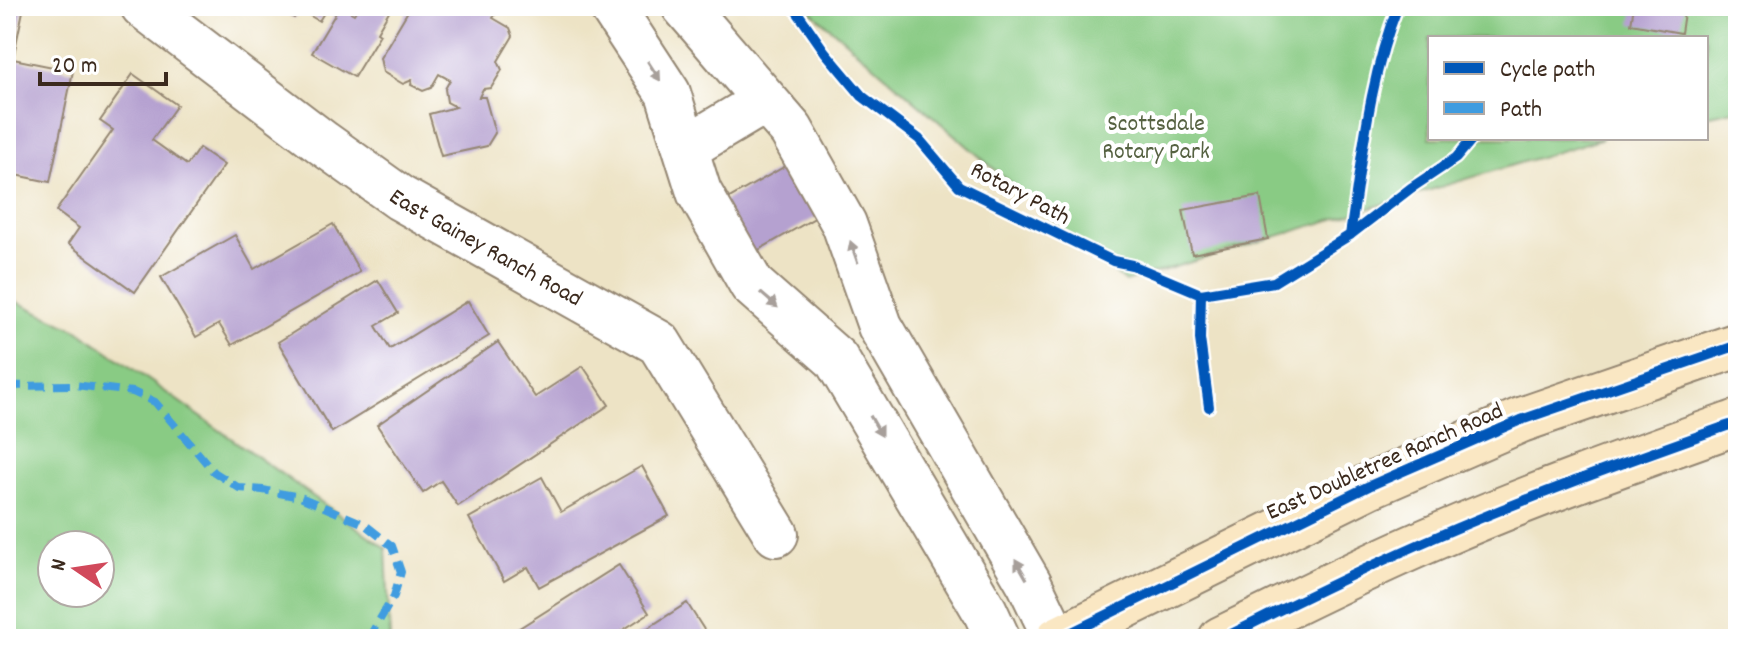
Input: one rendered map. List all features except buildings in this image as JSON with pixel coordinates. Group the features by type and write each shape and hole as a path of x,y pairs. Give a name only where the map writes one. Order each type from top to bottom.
{"main road":[{"name":"East Doubletree Ranch Road","path":"1057,639 1369,486 1521,420 1738,345"},
{"path":"1221,639 1436,536 1578,479 1738,422"}],"street":[{"name":"East Gainey Ranch Road","path":"143,6 400,198 659,343 776,534"},
{"path":"611,6 668,93 699,192 752,285 836,359 985,611 998,639"},
{"path":"684,6 791,130 844,224 880,326 1029,583 1057,639"},
{"path":"686,148 765,101"},
{"path":"836,359 880,326"}],"green space":[{"name":"Scottsdale Rotary Park","path":"805,6 1738,6 1738,109 1708,116 1708,36 1428,36 1428,140 1596,140 1125,282"},
{"path":"6,297 78,330 386,548 390,639 6,639"}],"marked path":[{"path":"6,386 75,385 133,392 155,402 214,472 239,488 300,497 364,524 392,546 401,572 394,596 370,639"}],"cycle path":[{"name":"Rotary Path","path":"793,6 825,52 862,96 919,139 959,186 1113,261 1132,265 1201,294 1274,282 1350,235 1373,90 1398,6"},
{"path":"1350,235 1456,158 1471,140"},
{"path":"1201,294 1200,339 1209,407"},
{"path":"1058,639 1369,486 1521,420 1738,345"},
{"path":"1221,639 1473,521 1738,422"}]}
